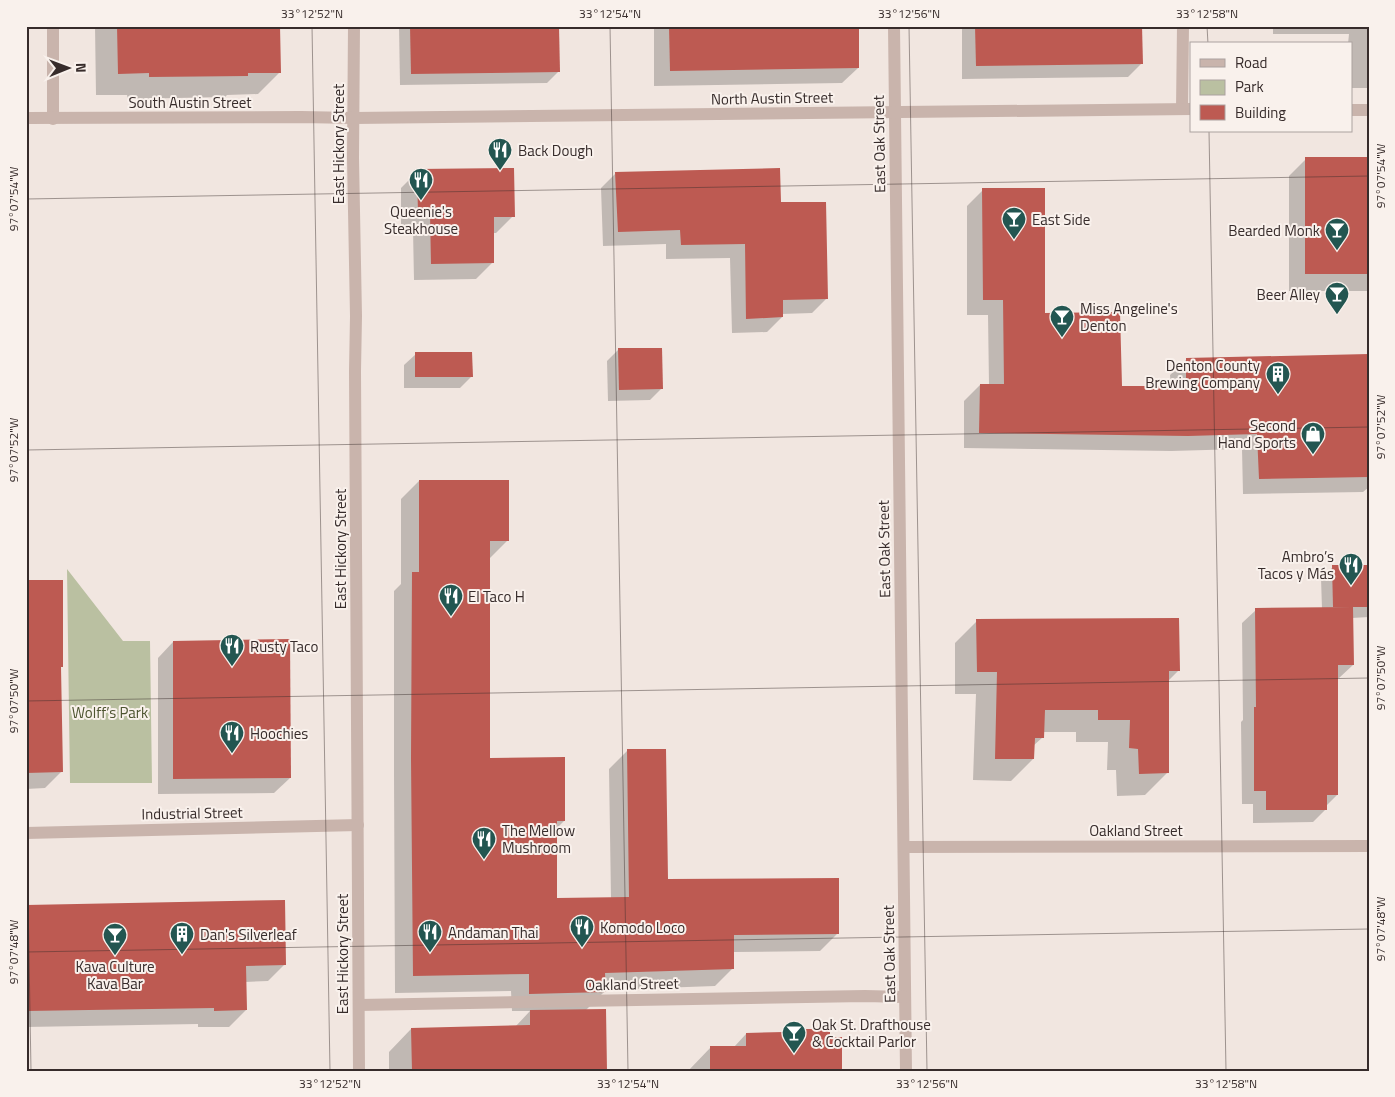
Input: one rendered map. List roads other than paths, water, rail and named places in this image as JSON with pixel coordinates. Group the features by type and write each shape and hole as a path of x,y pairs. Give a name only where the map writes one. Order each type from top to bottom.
{"street":[{"path":"53,26 53,119"},
{"name":"East Hickory Street","path":"354,26 359,1071"},
{"name":"East Oak Street","path":"894,26 906,1071"},
{"path":"1183,26 1187,110"},
{"name":"North Austin Street","path":"354,118 1187,110"},
{"path":"1352,110 1369,110"},
{"name":"South Austin Street","path":"26,118 354,118"},
{"name":"Industrial Street","path":"26,833 358,825"},
{"name":"Oakland Street","path":"904,847 1369,846"},
{"name":"Oakland Street","path":"358,1005 856,996 906,997"}],"place":[{"name":"Back Dough","path":"500,171"},
{"name":"Queenie's Steakhouse","path":"421,201"},
{"name":"East Side","path":"1014,240"},
{"name":"Bearded Monk","path":"1337,251"},
{"name":"Beer Alley","path":"1337,315"},
{"name":"Miss Angeline's Denton","path":"1062,338"},
{"name":"Denton County Brewing Company","path":"1278,395"},
{"name":"Second Hand Sports","path":"1313,455"},
{"name":"Ambro’s Tacos y Más","path":"1351,586"},
{"name":"El Taco H","path":"451,617"},
{"name":"Rusty Taco","path":"232,667"},
{"name":"Hoochies","path":"232,754"},
{"name":"The Mellow Mushroom","path":"484,860"},
{"name":"Komodo Loco","path":"582,948"},
{"name":"Andaman Thai","path":"430,953"},
{"name":"Dan's Silverleaf","path":"182,955"},
{"name":"Kava Culture Kava Bar","path":"115,956"},
{"name":"Oak St. Drafthouse & Cocktail Parlor","path":"794,1054"}],"park label":[{"name":"Wolff’s Park","path":"110,712"}]}
